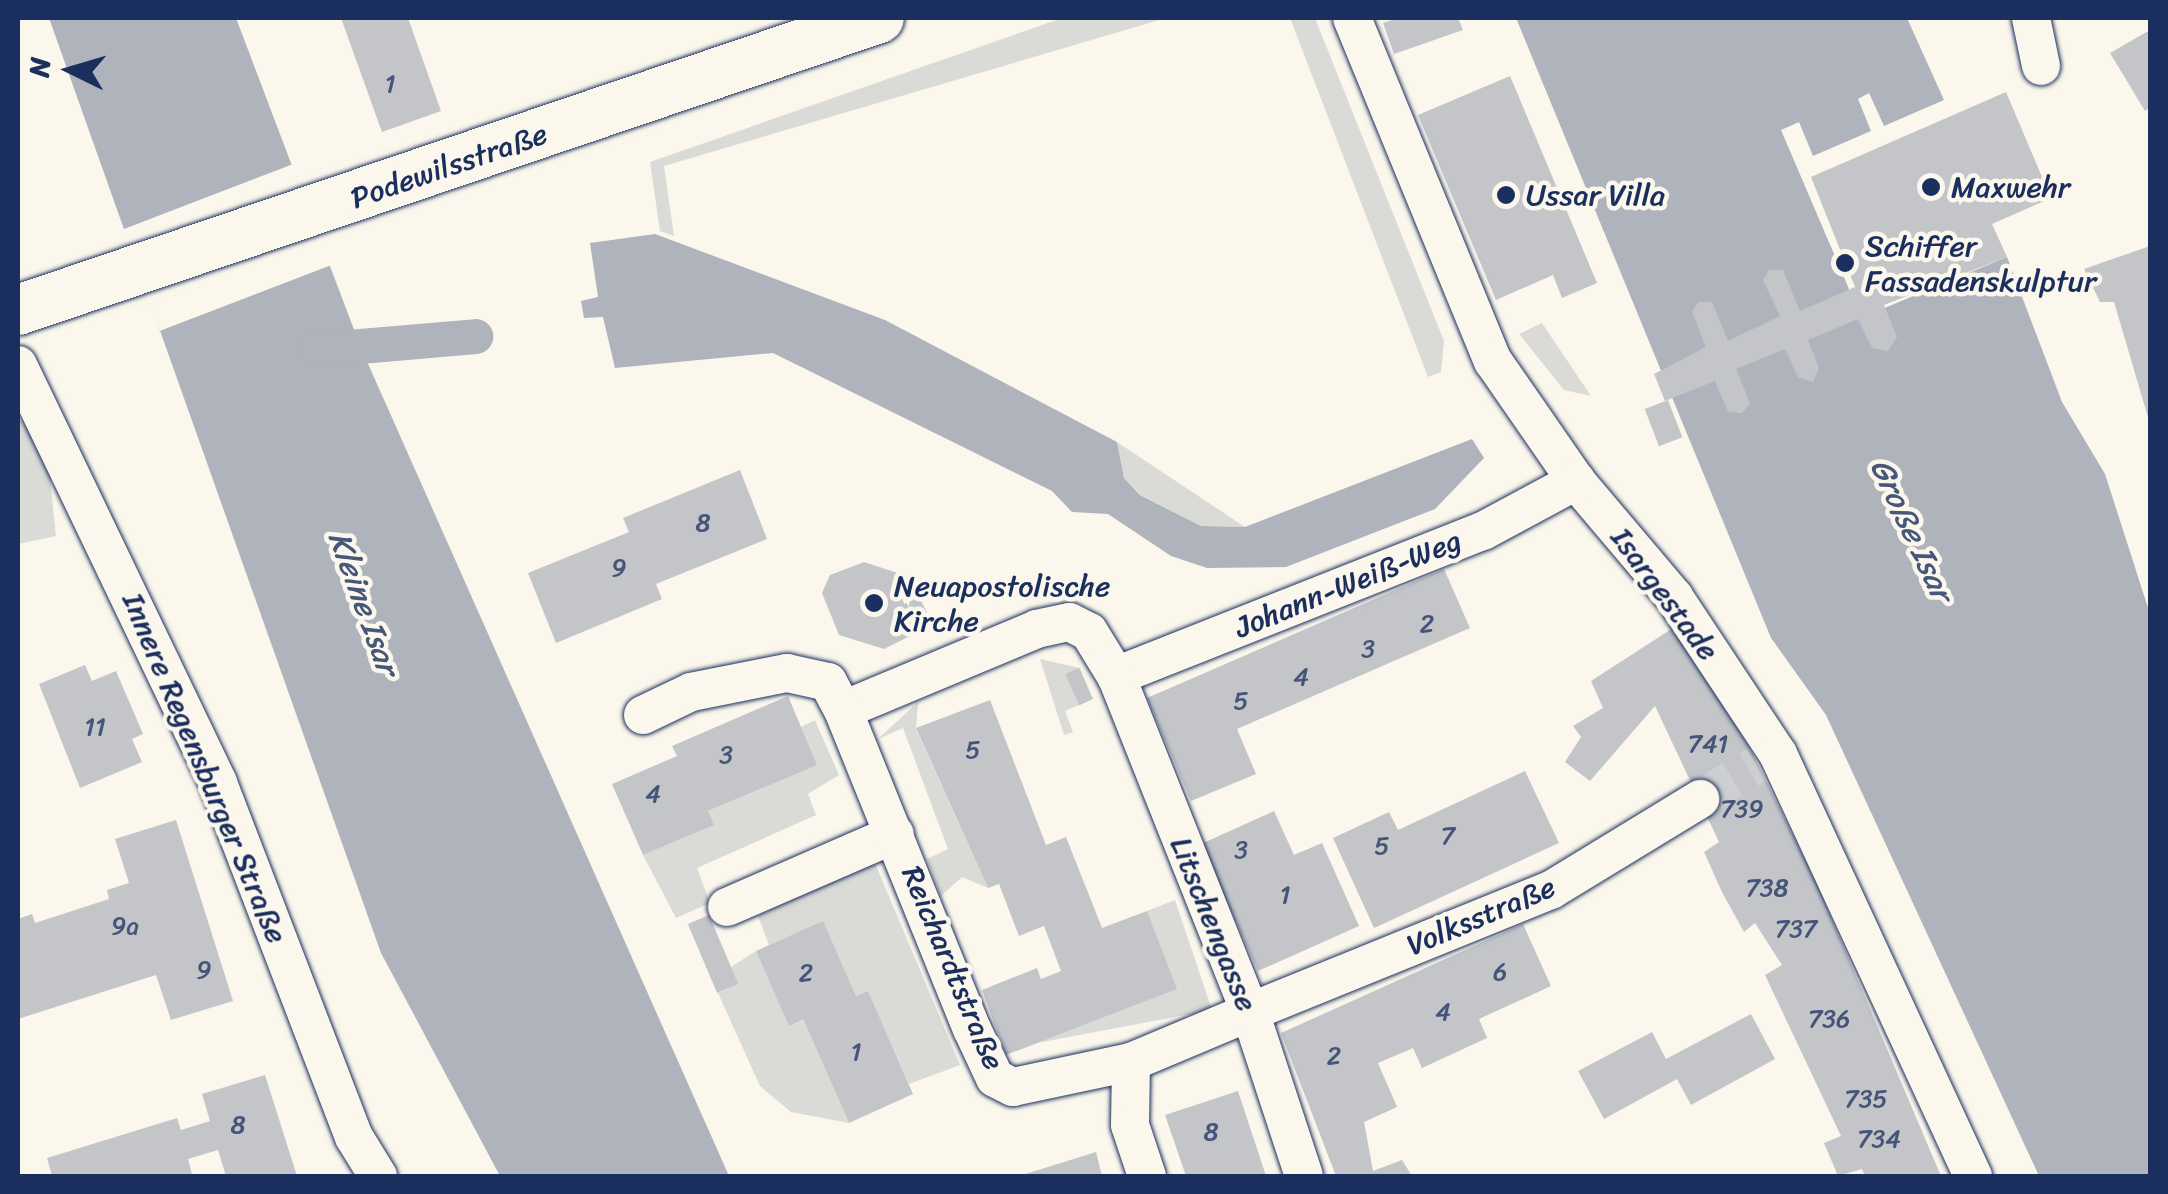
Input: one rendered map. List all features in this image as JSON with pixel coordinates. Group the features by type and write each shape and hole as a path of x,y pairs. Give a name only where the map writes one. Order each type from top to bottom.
{"main road":[{"name":"Podewilsstraße","path":"34,305 880,18"}],"street":[{"name":"Isargestade","path":"1352,18 1493,361 1576,482 1674,596 1767,759 1973,1176"},
{"path":"2031,18 2042,66"},
{"name":"Innere Regensburger Straße","path":"18,365 218,783 354,1137 378,1176"},
{"name":"Johann-Weiß-Weg","path":"1116,676 1483,530 1576,482"},
{"path":"843,710 1069,622 1089,632 1116,676"},
{"name":"Reichardtstraße","path":"643,716 690,692 787,673 828,682 996,1078 1033,1088 1131,1062 1250,1012"},
{"name":"Litschengasse","path":"1116,676 1250,1012 1304,1176"},
{"name":"Volksstraße","path":"1250,1012 1551,890 1700,799"},
{"name":"Reichardtstraße","path":"727,907 895,834"},
{"path":"1131,1062 1130,1125 1147,1176"}],"shaded area":[{"path":"1062,18 1166,18 664,166 674,236 660,231 650,162"},
{"path":"1290,18 1315,18 1444,341 1441,372 1428,377"},
{"path":"1542,323 1591,396 1564,390 1519,334"},
{"path":"18,417 47,450 56,536 18,544"},
{"path":"1117,442 1245,527 1201,526 1141,495 1124,478"},
{"path":"1040,659 1080,668 1093,699 1065,711 1073,732 1064,735"},
{"path":"918,702 916,729 988,888 962,877 941,896 927,859 948,849 903,728 878,739"},
{"path":"815,720 839,775 808,794 816,815 697,868 710,903 676,918 643,855 713,825 708,811 816,765 801,727"},
{"path":"872,856 960,1065 909,1084 868,992 856,996 823,922 769,945 758,916"},
{"path":"1175,900 1212,1010 1037,1043 1176,989 1147,911"},
{"path":"756,951 789,1025 803,1019 849,1123 791,1112 760,1086 718,993 738,984 731,967"}],"water":[{"name":"Kleine Isar","path":"49,18 236,18 361,348 729,1176 500,1176 381,953"},
{"name":"Große Isar","path":"1516,18 1907,18 1944,100 1884,126 1869,93 1858,99 1871,131 1813,156 1799,122 1781,130 1849,289 1840,306 1858,319 2007,257 2062,402 2105,474 2150,614 2150,1176 2039,1176 1826,715 1771,638"},
{"path":"655,234 885,320 1117,442 1124,478 1140,495 1201,526 1245,527 1472,439 1484,458 1435,509 1286,567 1207,568 1171,556 1108,514 1072,512 1052,491 773,353 615,368 603,317 584,318 581,301 598,297 590,243"}],"pier":[{"path":"296,163 335,264 160,331 121,230"}],"building":[{"path":"341,18 408,18 441,111 382,132"},
{"path":"1398,18 1458,18 1463,30 1394,54 1383,23"},
{"path":"2150,30 2150,107 2145,111 2110,53"},
{"name":"Ussar Villa","path":"1510,76 1597,283 1562,298 1553,275 1496,300 1418,115"},
{"name":"Maxwehr","path":"2006,92 2051,198 1992,224 2007,257 1884,305 1897,337 1888,351 1872,348 1858,319 1808,340 1819,368 1813,382 1798,377 1785,349 1736,369 1750,403 1742,413 1728,412 1715,381 1665,401 1654,374 1706,347 1692,312 1698,302 1712,302 1728,341 1780,316 1763,280 1769,270 1783,270 1800,311 1855,287 1811,177"},
{"path":"2150,246 2150,424 2114,302 2100,302 2084,269"},
{"path":"1668,400 1682,437 1659,446 1645,409"},
{"path":"740,470 767,539 656,584 662,599 556,643 528,573 629,532 623,518"},
{"name":"Neuapostolische Kirche","path":"864,562 910,577 927,613 916,633 884,649 839,635 822,593 830,575"},
{"path":"1444,569 1470,628 1237,729 1256,774 1191,801 1147,698"},
{"path":"1673,628 1749,746 1816,882 1941,1176 1865,1176 1862,1169 1838,1176 1824,1143 1841,1136 1765,975 1782,965 1755,923 1744,932 1722,892 1704,852 1719,842 1655,706 1590,781 1565,762 1581,737 1573,726 1603,708 1591,681"},
{"path":"85,665 92,681 116,671 143,734 132,739 142,762 80,788 39,684"},
{"path":"1079,668 1093,699 1079,705 1065,674"},
{"path":"788,696 817,765 708,811 714,825 643,855 612,784 677,756 672,746"},
{"path":"990,700 1046,845 1066,837 1102,928 1147,911 1177,989 1006,1055 982,990 1037,968 1041,979 1061,971 1044,926 1019,936 999,884 988,888 916,728"},
{"path":"1525,771 1559,843 1374,928 1333,838 1389,812 1398,830"},
{"path":"1274,811 1294,855 1322,843 1359,926 1258,971 1201,844"},
{"path":"176,820 233,1001 171,1020 156,975 18,1019 18,919 32,914 35,923 109,899 107,890 129,883 115,839"},
{"path":"709,915 738,984 717,993 688,924"},
{"path":"823,921 856,996 868,991 913,1094 849,1123 803,1019 789,1026 756,951"},
{"path":"1523,924 1551,986 1479,1019 1487,1038 1422,1068 1413,1048 1378,1063 1397,1107 1364,1122 1373,1171 1402,1160 1412,1176 1336,1176 1281,1033"},
{"path":"1751,1014 1775,1059 1691,1105 1677,1079 1604,1119 1578,1071 1652,1032 1666,1059"},
{"path":"265,1075 297,1176 226,1176 218,1150 188,1159 192,1174 183,1176 52,1176 47,1158 177,1118 181,1130 210,1121 202,1094"},
{"path":"1238,1091 1266,1176 1186,1176 1165,1115"},
{"path":"1096,1152 1102,1176 1019,1176"}],"waterway":[{"path":"313,350 475,336"}],"tunnel":[{"path":"1700,799 1757,765"}],"place":[{"name":"Maxwehr","path":"1931,187"},
{"name":"Ussar Villa","path":"1506,195"},
{"name":"Schiffer Fassadenskulptur","path":"1845,263"},
{"name":"Neuapostolische Kirche","path":"874,603"}]}
